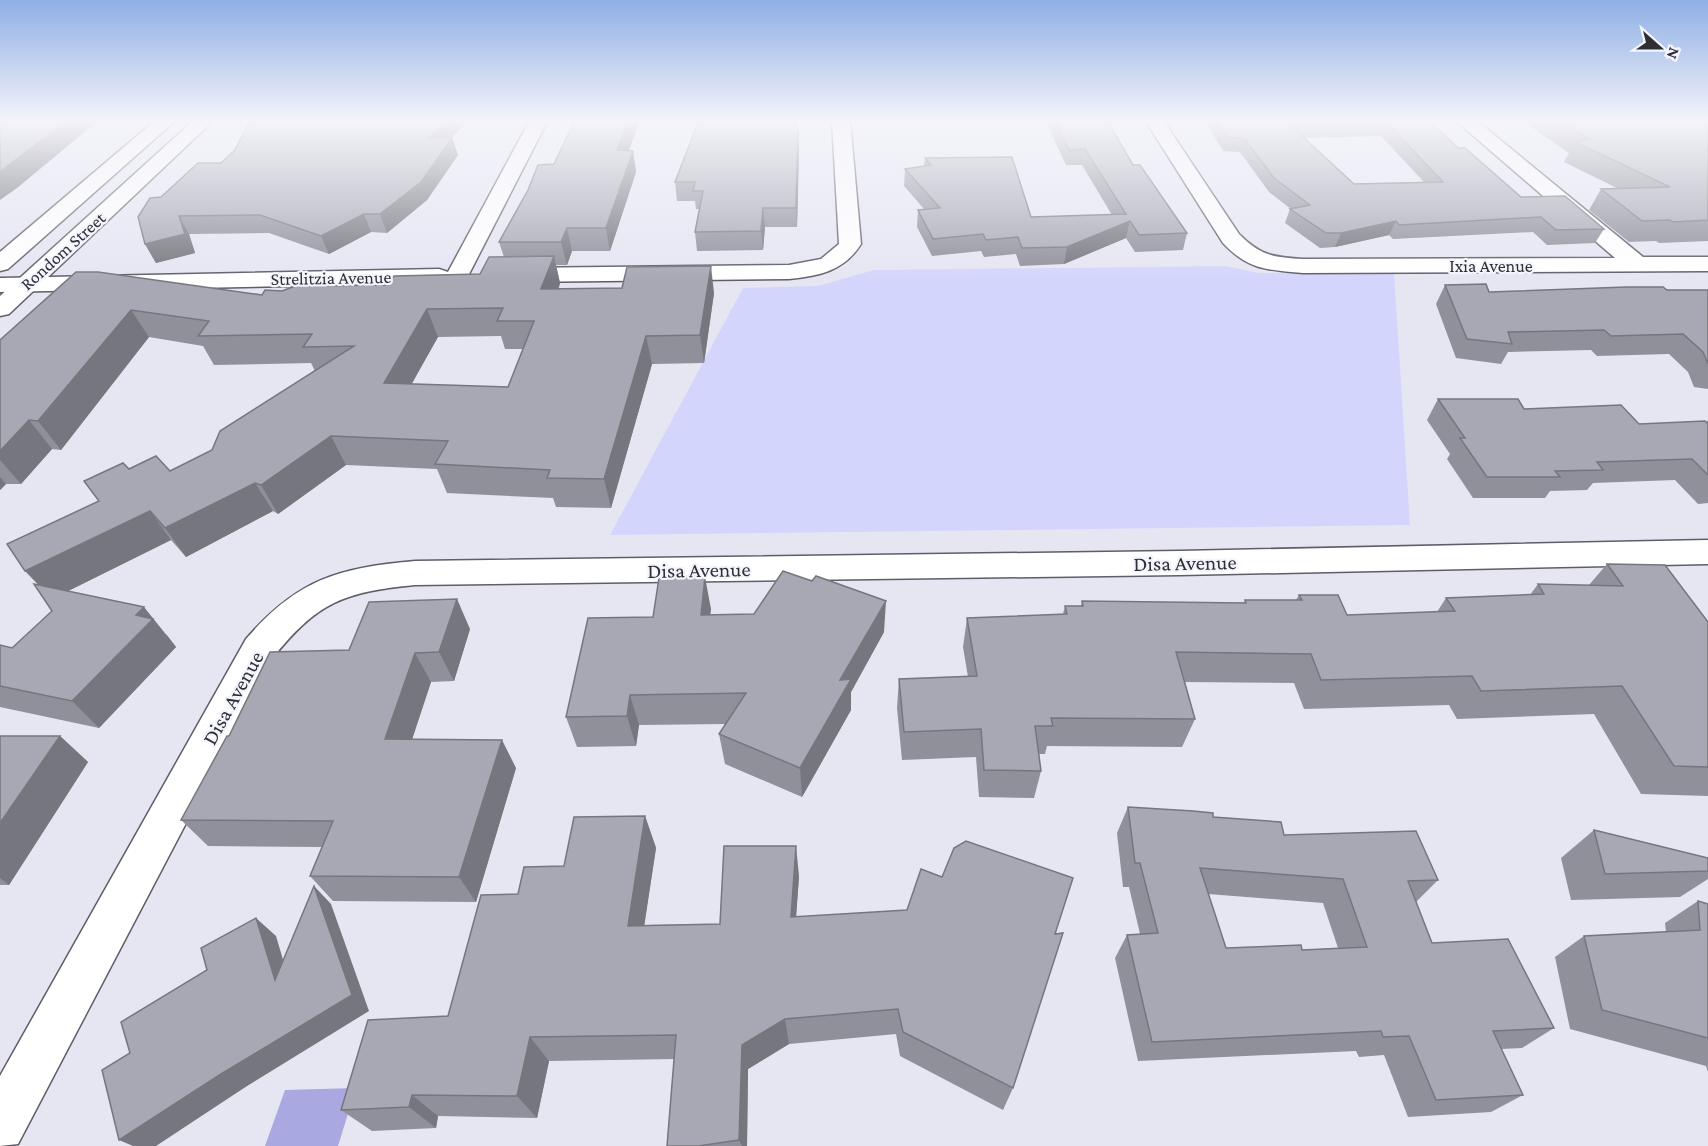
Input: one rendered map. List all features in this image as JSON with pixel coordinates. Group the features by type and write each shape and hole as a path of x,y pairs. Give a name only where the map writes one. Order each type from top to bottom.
{"street":[{"name":"Rondom Street","path":"0,264 105,173"},
{"name":"Rondom Street","path":"0,309 147,173"},
{"path":"477,275 518,173"},
{"name":"Strelitzia Avenue","path":"0,285 477,275 789,272 821,267 840,257 850,244 845,173"},
{"name":"Ixia Avenue","path":"1189,173 1231,238 1250,256 1274,264 1639,266 1708,264"},
{"path":"1528,173 1639,266"},
{"name":"Disa Avenue","path":"0,1126 259,649 272,632 305,602 323,590 373,577 415,573 1180,563 1708,552"}],"shaded area":[{"path":"1225,266 1259,273 1394,272 1410,525 610,535 743,288 818,286 874,270"},
{"path":"356,1088 338,1146 265,1146 285,1090"}],"building":[{"path":"187,173 427,173 421,182 380,214 364,214 321,236 260,215 179,216 185,234 145,244 138,217 150,198 161,197"},
{"path":"535,173 625,173 606,228 567,228 561,242 499,242"},
{"path":"678,173 797,173 796,208 763,208 761,231 695,232 703,191 693,191 695,182 675,182"},
{"path":"909,173 1017,173 1031,217 1126,214 1100,173 1146,173 1187,233 1139,235 1130,221 1067,247 1022,248 1018,237 986,240 983,234 933,239 918,210 940,208"},
{"path":"1271,173 1343,173 1354,184 1443,182 1435,173 1494,173 1521,197 1565,196 1604,229 1556,230 1541,217 1399,225 1396,221 1341,233 1326,233 1290,209 1310,205"},
{"path":"1641,173 1708,173 1708,220 1642,221 1601,189 1670,187"},
{"path":"554,256 541,289 622,288 627,267 711,266 700,335 646,336 604,479 547,478 550,470 435,464 448,441 331,436 261,485 255,483 165,528 150,511 25,571 7,544 99,501 84,481 123,463 129,469 156,456 170,471 212,450 220,431 354,346 303,347 312,334 198,336 209,321 131,310 38,421 29,420 0,451 0,340 76,272 98,272 262,295 265,290 282,291 295,286 388,285 394,276 480,274 489,257","holes":["503,308 497,321 534,321 508,387 384,383 427,309"]},
{"path":"1486,284 1489,292 1626,287 1708,290 1708,364 1703,352 1683,334 1611,336 1604,330 1508,332 1512,344 1467,339 1445,285"},
{"path":"1438,399 1518,399 1524,409 1621,405 1639,424 1705,421 1708,424 1708,475 1692,459 1597,462 1603,470 1555,471 1560,477 1487,477 1460,438 1465,438"},
{"path":"1607,564 1665,565 1708,622 1708,767 1674,766 1622,686 1481,691 1472,676 1321,680 1311,654 1176,652 1195,719 1051,718 1053,726 1035,726 1041,771 984,770 981,729 904,732 899,679 977,676 967,618 1067,614 1065,606 1083,606 1082,601 1246,603 1245,600 1302,600 1299,595 1338,595 1347,615 1455,611 1446,598 1544,594 1538,584 1623,586"},
{"path":"783,571 812,581 816,576 886,601 840,680 851,679 800,768 719,734 746,693 630,695 627,716 566,717 588,618 653,617 659,578 705,577 701,615 754,614"},
{"path":"34,584 144,607 136,615 153,619 72,701 0,686 0,645 12,648 52,611"},
{"path":"457,599 439,652 415,653 385,739 502,740 459,877 310,876 333,821 181,820 229,736 270,652 349,650 369,602"},
{"path":"0,736 60,736 0,823"},
{"path":"1128,807 1193,811 1213,813 1213,817 1281,822 1284,835 1416,831 1438,880 1408,881 1432,943 1508,939 1554,1028 1493,1031 1523,1095 1436,1100 1409,1036 1383,1037 1381,1031 1152,1042 1127,935 1158,933 1140,863 1135,863","holes":["1200,868 1343,879 1367,947 1302,950 1301,945 1226,948"]},
{"path":"645,816 628,926 720,924 724,846 796,846 791,917 907,910 921,869 942,877 954,848 966,841 1073,878 1055,934 1063,933 1013,1088 903,1032 898,1009 785,1019 742,1045 739,1140 698,1146 667,1146 676,1035 530,1037 517,1096 412,1095 409,1107 341,1110 368,1020 448,1016 481,895 518,894 524,867 564,866 574,817"},
{"path":"1594,830 1708,858 1708,871 1605,874"},
{"path":"314,886 352,995 221,1074 119,1140 102,1070 130,1053 121,1022 207,970 201,948 256,918 275,980"},
{"path":"1698,901 1708,904 1708,1038 1602,1010 1584,936 1700,930"}]}
